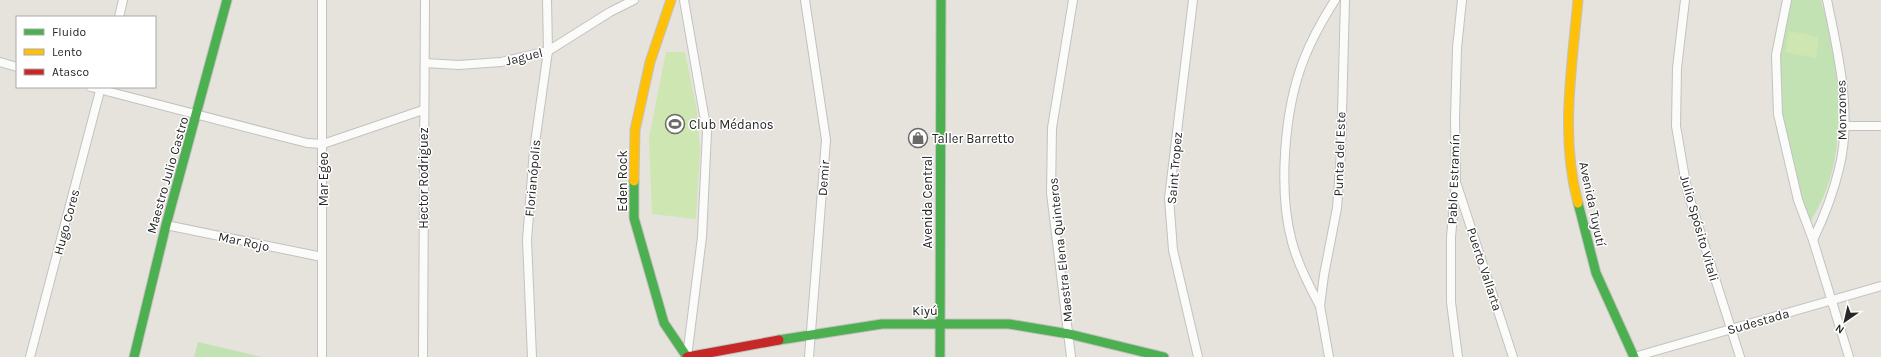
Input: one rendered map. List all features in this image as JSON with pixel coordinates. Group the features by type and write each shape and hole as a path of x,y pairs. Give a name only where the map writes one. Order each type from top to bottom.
{"street":[{"path":"119,16 123,0"},
{"name":"Maestro Julio Castro","path":"134,357 166,225 227,0"},
{"name":"Mar Egeo","path":"322,0 322,357"},
{"name":"Hector Rodriguez","path":"423,357 423,110 425,0"},
{"name":"Florianópolis","path":"532,357 527,240 534,150 548,51 547,0"},
{"name":"Jaguel","path":"425,63 459,64 501,62 548,51 610,12 634,0"},
{"name":"Eden Rock","path":"671,0 650,62 635,130 634,218 664,323 687,357"},
{"path":"684,0 707,132 702,236 687,357"},
{"name":"Demir","path":"805,0 826,140 809,357"},
{"name":"Avenida Central","path":"940,357 941,0"},
{"name":"Maestra Elena Quinteros","path":"1071,357 1051,193 1052,128 1073,0"},
{"name":"Saint Tropez","path":"1192,0 1169,198 1173,250 1198,357"},
{"name":"Punta del Este","path":"1320,306 1304,277 1292,242 1284,196 1285,147 1292,101 1303,60 1320,23 1335,0"},
{"name":"Punta del Este","path":"1329,357 1320,306 1324,275 1337,208 1341,152 1345,0"},
{"name":"Pablo Estramín","path":"1458,357 1451,302 1451,237 1456,182 1455,119 1457,56 1462,0"},
{"name":"Avenida Tuyutí","path":"1578,0 1568,119 1569,157 1573,185 1583,230 1596,273 1634,357"},
{"name":"Julio Spósito Vitali","path":"1685,0 1677,68 1676,126 1687,190 1740,357"},
{"path":"1787,0 1776,55 1778,114 1798,200 1813,240 1849,357"},
{"name":"Monzones","path":"1813,240 1830,204 1840,167 1844,126 1840,60 1827,0"},
{"path":"0,62 16,67"},
{"path":"101,88 197,115 307,143 323,144 423,110"},
{"name":"Hugo Cores","path":"30,357 101,88"},
{"path":"1844,126 1881,126"},
{"name":"Puerto Vallarta","path":"1456,182 1513,357"},
{"name":"Mar Rojo","path":"166,225 322,257"},
{"name":"Sudestada","path":"1634,357 1881,286"},
{"name":"Kiyú","path":"687,357 811,334 882,324 940,323 1009,324 1069,334 1164,357"}],"green space":[{"path":"1791,0 1821,0 1827,22 1836,72 1839,124 1832,173 1822,199 1809,225 1792,175 1781,114 1778,55"},
{"path":"1789,31 1819,37 1816,58 1785,52"},
{"name":"Club Médanos","path":"666,52 685,52 697,111 700,150 696,219 652,214 649,138"},
{"path":"198,342 262,357 194,357"}],"traffic: fast":[{"path":"134,357 166,225 227,0"},
{"path":"940,357 941,0"},
{"path":"634,181 634,218 664,323 687,357"},
{"path":"1578,203 1596,273 1634,357"},
{"path":"779,340 882,324 1009,324 1069,334 1164,357"}],"traffic: slow":[{"path":"634,181 635,130 650,62 671,0"},
{"path":"1578,0 1569,102 1569,127 1570,153 1578,203"}],"traffic: jam":[{"path":"687,357 779,340"}],"place":[{"name":"Club Médanos","path":"675,124"},
{"name":"Taller Barretto","path":"918,138"}]}
